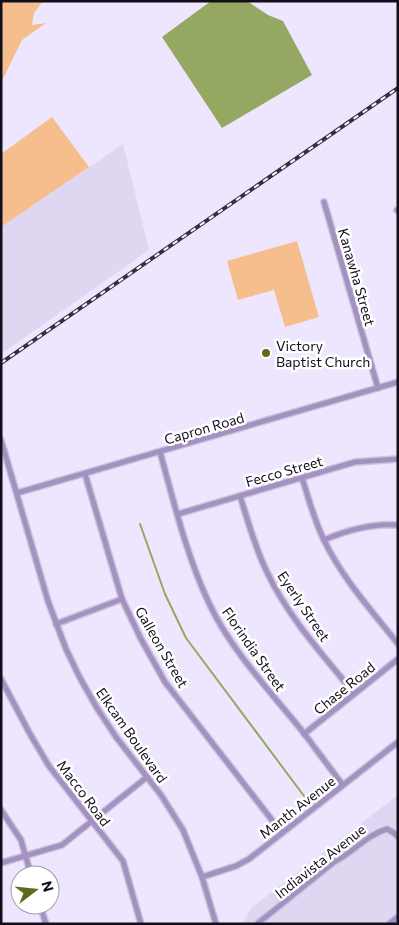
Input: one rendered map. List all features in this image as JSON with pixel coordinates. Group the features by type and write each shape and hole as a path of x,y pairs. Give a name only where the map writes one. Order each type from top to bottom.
{"street":[{"name":"Kanawha Street","path":"324,202 378,388"},
{"name":"Capron Road","path":"17,493 398,382"},
{"name":"Elkcam Boulevard","path":"1,442 48,602 80,678 116,737 148,778 183,830 202,877 216,924"},
{"name":"Florindia Street","path":"160,452 190,553 208,602 237,649 343,785"},
{"name":"Fecco Street","path":"178,514 355,462 398,460"},
{"name":"Galleon Street","path":"85,474 122,599 141,639 165,682 282,833"},
{"path":"302,478 324,540 342,570 398,644"},
{"name":"Eyerly Street","path":"240,496 254,540 267,572 283,601 354,693"},
{"path":"324,540 345,531 386,524 398,525"},
{"path":"56,624 122,599"},
{"name":"Chase Road","path":"304,734 398,659"},
{"name":"Macco Road","path":"1,679 49,766 123,861 141,924"},
{"name":"Manth Avenue","path":"202,877 236,866 249,859 398,742"},
{"path":"1,863 62,845 148,778"},
{"path":"1,810 21,840 28,865"},
{"name":"Indiavista Avenue","path":"257,924 334,862 344,858 376,832 387,829 394,832 398,837"},
{"path":"390,924 398,917"}],"shaded area":[{"path":"1,1 43,1 34,13 32,25 46,23 22,40 1,83"},
{"path":"211,1 247,1 268,15 283,21 312,75 222,128 162,37"},
{"path":"52,117 89,167 1,227 1,154"},
{"path":"123,144 149,250 1,354 1,227"},
{"path":"297,241 319,317 285,327 274,290 238,300 227,261"},
{"path":"398,795 398,832 388,826 374,830 342,855 332,860 252,924 242,924 251,908"},
{"path":"386,832 392,835 398,843 398,914 385,924 262,924 336,864 346,860 378,834"}],"waterway":[{"path":"140,524 165,594 186,638 307,800"}],"railway":[{"path":"1,363 398,88"}],"place":[{"name":"Victory Baptist Church","path":"266,353"}]}
